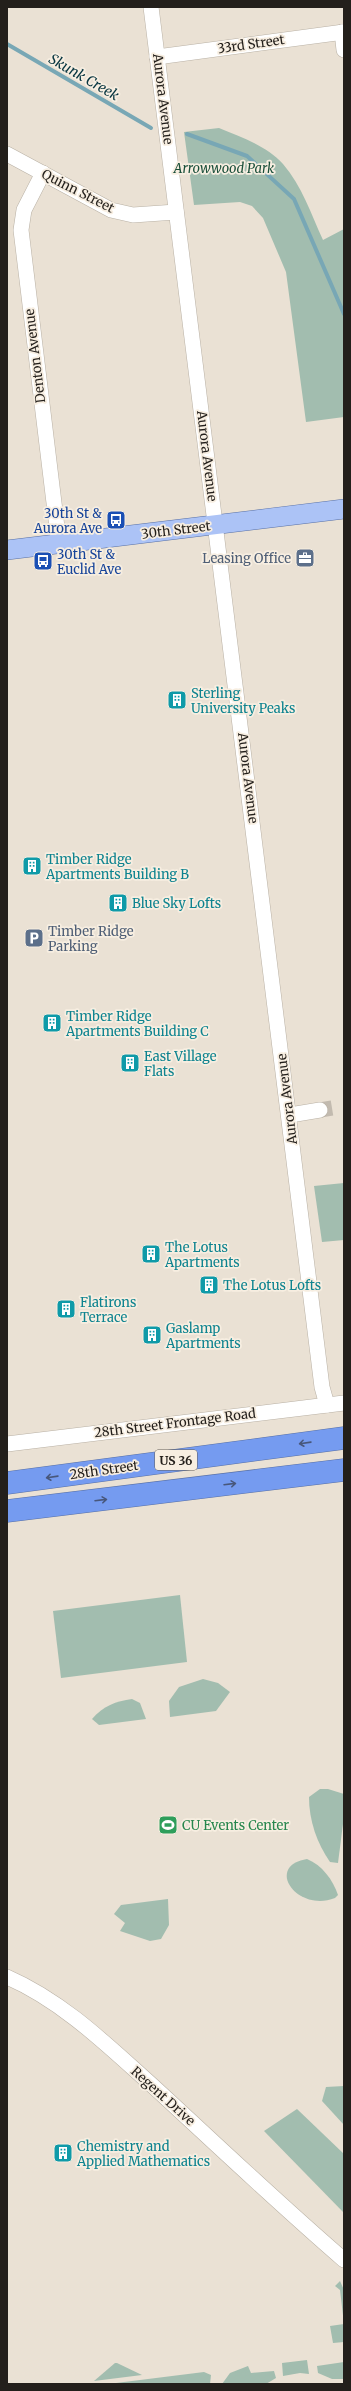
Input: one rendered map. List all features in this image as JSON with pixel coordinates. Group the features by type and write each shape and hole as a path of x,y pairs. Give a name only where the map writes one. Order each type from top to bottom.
{"highway":[{"name":"28th Street","path":"7,1483 344,1438"},
{"name":"US 36","path":"7,1511 344,1470"}],"main road":[{"name":"30th Street","path":"7,550 344,509"}],"street":[{"name":"Aurora Avenue","path":"151,7 290,1115 322,1387 327,1405"},
{"name":"33rd Street","path":"157,57 343,32"},
{"path":"343,32 344,50"},
{"name":"Quinn Street","path":"7,154 111,210 133,215 176,212"},
{"name":"Denton Avenue","path":"43,173 24,210 21,230 59,544"},
{"path":"290,1115 320,1110"},
{"name":"28th Street Frontage Road","path":"7,1444 344,1403"},
{"name":"Regent Drive","path":"7,1977 33,1988 77,2018 272,2198 344,2260"}],"green space":[{"name":"Arrowwood Park","path":"219,128 262,147 283,164 301,191 323,240 344,229 344,417 306,422 286,272 263,218 252,206 240,202 194,205 184,132"},
{"path":"344,1183 344,1240 322,1242 314,1186"},
{"path":"180,1595 187,1662 61,1678 53,1611"},
{"path":"203,1679 218,1683 230,1692 216,1711 170,1717 169,1701 179,1687"},
{"path":"132,1699 140,1703 146,1719 99,1725 92,1719 105,1707 121,1701"},
{"path":"320,1789 328,1789 344,1794 344,1816 338,1863 330,1862 321,1847 310,1815 309,1797"},
{"path":"307,1859 322,1869 330,1879 338,1895 335,1898 321,1901 309,1899 298,1894 291,1887 287,1878 288,1870 294,1863"},
{"path":"168,1899 169,1925 161,1939 150,1941 120,1931 125,1923 114,1914 121,1905"},
{"path":"344,2086 344,2125 322,2101 326,2087"},
{"path":"297,2109 344,2154 344,2213 264,2131"},
{"path":"340,2281 344,2290 344,2324 340,2290 335,2286"},
{"path":"344,2324 344,2342 333,2343 330,2326"},
{"path":"307,2360 309,2374 300,2373 283,2376 282,2363"},
{"path":"344,2362 344,2379 332,2379 318,2373 317,2366"},
{"path":"115,2363 142,2375 94,2381"},
{"path":"248,2366 251,2373 274,2371 276,2378 266,2384 222,2384 230,2373"},
{"path":"204,2372 211,2375 210,2384 108,2384"}],"waterway":[{"name":"Skunk Creek","path":"7,44 151,128"},
{"name":"Skunk Creek","path":"187,134 247,156 294,199 344,314"}],"tunnel":[{"path":"320,1110 332,1108"}],"place":[{"name":"30th St & Aurora Ave","path":"116,520"},
{"name":"Leasing Office","path":"305,558"},
{"name":"30th St & Euclid Ave","path":"43,561"},
{"name":"Sterling University Peaks","path":"177,700"},
{"name":"Timber Ridge Apartments Building B","path":"32,866"},
{"name":"Blue Sky Lofts","path":"118,903"},
{"name":"Timber Ridge Parking","path":"34,938"},
{"name":"Timber Ridge Apartments Building C","path":"52,1023"},
{"name":"East Village Flats","path":"130,1063"},
{"name":"The Lotus Apartments","path":"151,1254"},
{"name":"The Lotus Lofts","path":"209,1285"},
{"name":"Flatirons Terrace","path":"66,1309"},
{"name":"Gaslamp Apartments","path":"152,1335"},
{"name":"CU Events Center","path":"168,1825"},
{"name":"Chemistry and Applied Mathematics","path":"63,2153"}]}
